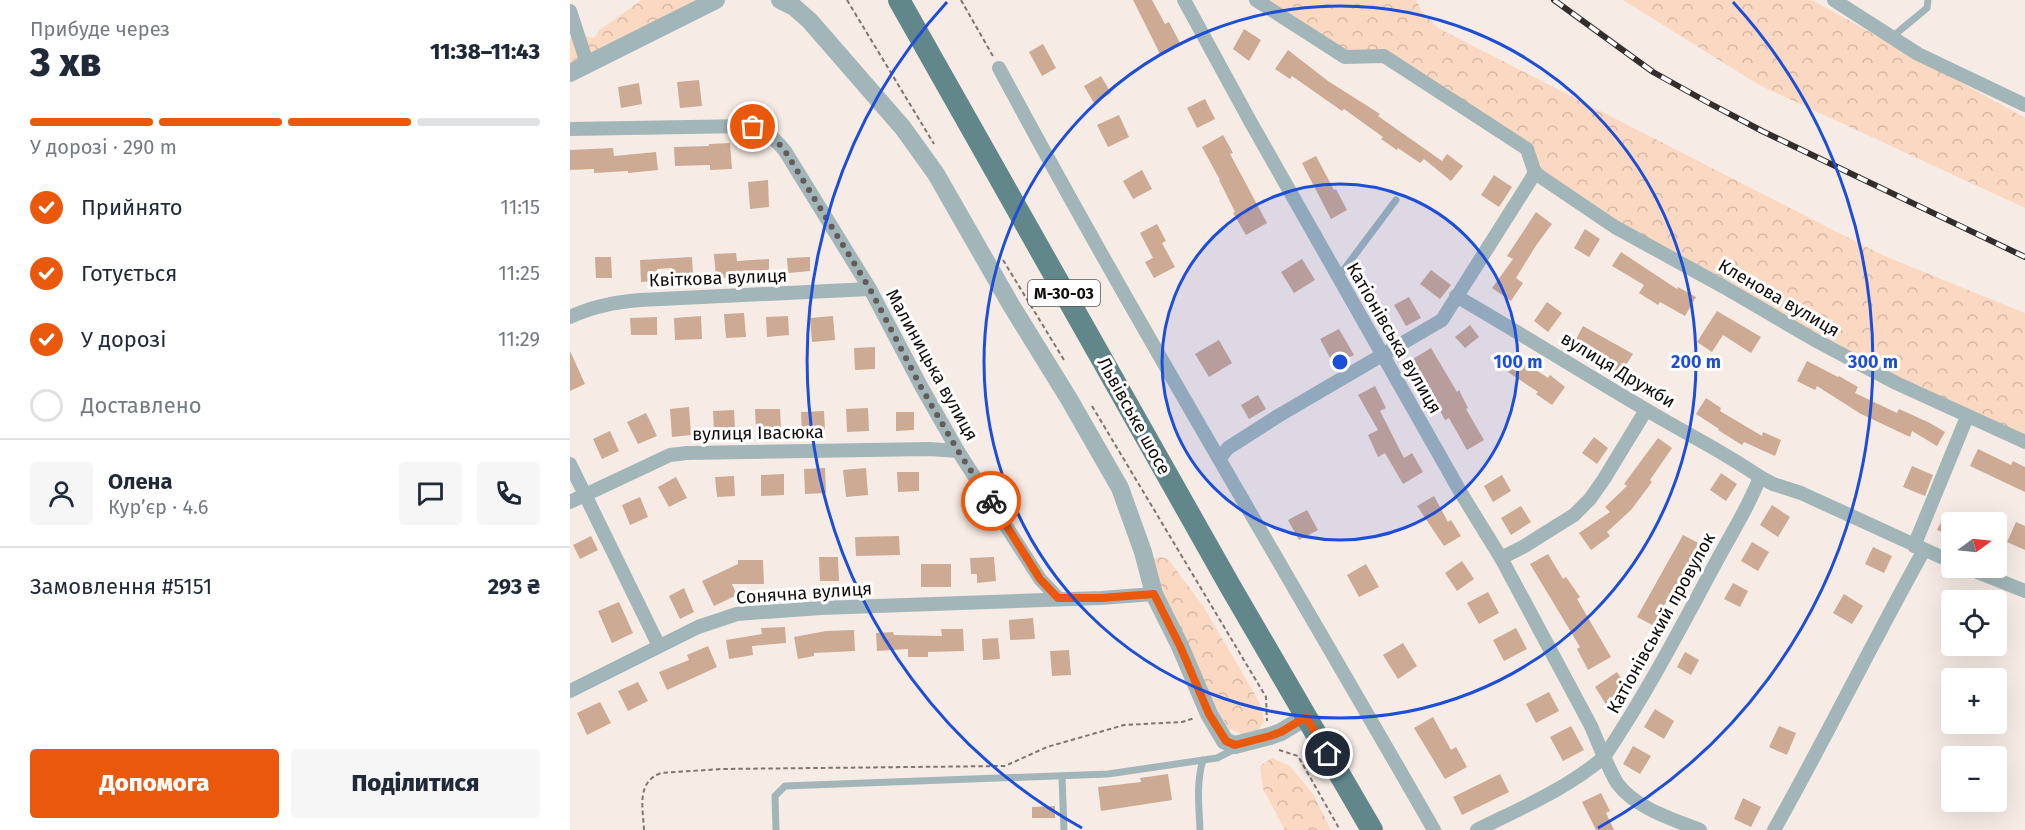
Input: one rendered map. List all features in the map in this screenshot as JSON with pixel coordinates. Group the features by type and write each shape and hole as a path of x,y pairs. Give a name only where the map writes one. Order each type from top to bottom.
{"main road":[{"name":"Львівське шосе","path":"899,0 1230,586 1372,830"}],"street":[{"path":"570,73 716,0"},
{"path":"780,0 794,7 809,20 903,128 936,174 1119,488 1143,552 1154,594 1180,646 1223,749 1281,732 1306,717"},
{"path":"1220,458 1228,448 1248,435 1442,320 1535,173 1527,149 1384,56 1345,57 1256,0"},
{"path":"1834,0 1918,54 2025,105"},
{"name":"Катіонівська вулиця","path":"1185,2 1461,493 1501,558 1572,690 1617,783 1630,796 1670,818 1700,830"},
{"path":"570,11 573,31 587,63"},
{"path":"999,68 1062,185 1176,385 1434,830"},
{"name":"Малиницька вулиця","path":"570,129 747,126 775,139 785,151 870,289 921,387 958,451 1040,579 1058,598"},
{"name":"Кленова вулиця","path":"1535,173 1615,228 1724,287 1813,339 1896,383 1966,417 2025,442"},
{"name":"Квіткова вулиця","path":"570,317 598,306 640,300 870,289"},
{"name":"вулиця Дружби","path":"1456,296 1760,477 1941,557"},
{"path":"1501,558 1574,515 1590,499 1646,410"},
{"path":"1774,830 1813,762 1919,548 1966,417"},
{"name":"вулиця Івасюка","path":"570,502 670,455 814,449 929,448 958,451"},
{"path":"570,464 659,646"},
{"name":"Катіонівський провулок","path":"1477,830 1568,783 1585,773 1604,757 1642,698 1751,499 1760,477"},
{"path":"1992,578 2025,591"},
{"name":"Сонячна вулиця","path":"570,691 698,627 736,614 821,608 1154,594"}],"lane":[{"path":"794,0 809,20"},
{"path":"1892,37 1927,8 1928,0"},
{"path":"1338,276 1396,200"},
{"path":"776,830 775,795 785,786 1108,774 1203,760 1223,749"},
{"path":"1200,830 1198,789 1203,760"},
{"path":"1062,777 1064,830"}],"path":[{"path":"961,0 999,68"},
{"path":"644,830 642,792 652,776 661,772 722,769 1005,766 1047,747 1124,724 1182,722 1209,714"},
{"path":"1274,748 1298,756 1340,830"}],"green space":[{"path":"642,0 695,0 570,67 570,39 581,34 592,38 596,36 599,30"},
{"path":"1256,0 1416,0 1422,11 1438,28 1882,255 2025,313 2025,442 1896,383 1535,173 1527,149 1384,56 1345,57"},
{"path":"1623,0 1812,0 2025,118 2025,208 1759,85"},
{"path":"1160,557 1168,559 1203,606 1254,693 1261,706 1264,721 1257,733 1244,735 1228,728 1172,627 1150,560"},
{"path":"1272,758 1290,766 1313,794 1331,830 1285,830 1263,789 1260,766"}],"building":[{"path":"1133,0 1152,0 1165,24 1169,22 1181,45 1161,56"},
{"path":"1244,29 1261,40 1249,61 1233,49"},
{"path":"1043,44 1056,68 1042,76 1029,52"},
{"path":"1288,50 1328,81 1380,114 1378,116 1442,161 1447,154 1463,166 1451,181 1424,159 1420,163 1398,148 1397,150 1344,109 1342,111 1292,76 1290,79 1275,69"},
{"path":"1101,76 1111,93 1094,103 1084,86"},
{"path":"699,80 702,106 680,108 677,82"},
{"path":"639,83 642,104 621,108 618,87"},
{"path":"1205,99 1215,119 1197,128 1187,108"},
{"path":"1119,115 1129,137 1108,147 1097,125"},
{"path":"1223,135 1233,153 1230,154 1267,223 1246,235 1202,147"},
{"path":"730,143 732,169 710,170 710,165 675,166 674,147"},
{"path":"613,148 614,156 656,152 658,170 594,173 594,169 570,170 570,150"},
{"path":"1316,156 1347,210 1331,219 1302,163"},
{"path":"1142,170 1152,189 1133,199 1123,181"},
{"path":"1494,175 1512,187 1499,207 1481,195"},
{"path":"768,180 769,207 750,209 748,182"},
{"path":"1536,212 1552,224 1516,278 1523,283 1511,301 1492,288 1513,259 1507,256"},
{"path":"1157,224 1166,241 1162,243 1175,267 1154,278 1145,262 1153,258 1140,233"},
{"path":"1585,229 1600,239 1589,257 1574,248"},
{"path":"1621,252 1677,289 1678,287 1696,297 1685,316 1660,302 1658,305 1639,293 1644,285 1612,266"},
{"path":"736,253 737,261 769,259 769,272 716,278 714,254"},
{"path":"595,257 611,257 612,278 596,278"},
{"path":"692,257 693,275 672,276 672,268 657,269 657,281 641,282 640,260"},
{"path":"810,257 810,271 788,273 787,258"},
{"path":"1302,259 1315,280 1294,293 1281,272"},
{"path":"1431,270 1451,285 1440,299 1420,284"},
{"path":"1409,297 1421,318 1406,326 1394,305"},
{"path":"1547,302 1562,313 1548,332 1534,321"},
{"path":"1717,311 1761,337 1751,353 1723,335 1712,352 1697,342"},
{"path":"744,313 746,337 726,338 724,314"},
{"path":"701,316 702,339 675,340 674,318"},
{"path":"788,316 789,335 767,337 766,317"},
{"path":"833,316 835,340 812,342 810,318"},
{"path":"657,317 657,335 631,335 630,318"},
{"path":"1470,325 1479,337 1465,348 1455,337"},
{"path":"1583,326 1633,354 1620,374 1573,345"},
{"path":"1339,329 1354,355 1334,365 1320,339"},
{"path":"1219,340 1232,363 1209,377 1195,354"},
{"path":"875,347 875,369 855,370 854,348"},
{"path":"1431,348 1457,392 1459,390 1468,408 1466,409 1484,440 1467,450 1449,418 1445,420 1437,402 1411,360"},
{"path":"570,351 585,384 570,391"},
{"path":"1518,358 1548,378 1550,375 1565,387 1552,405 1536,394 1538,392 1508,372"},
{"path":"1807,361 1858,387 1855,393 1897,413 1899,409 1945,432 1937,446 1912,431 1910,437 1861,414 1817,386 1815,390 1797,381"},
{"path":"1375,386 1386,408 1380,411 1404,458 1412,453 1423,472 1403,484 1385,453 1378,457 1368,435 1378,430 1358,395"},
{"path":"1258,395 1266,409 1249,419 1241,405"},
{"path":"1706,398 1721,408 1720,411 1762,436 1763,432 1781,440 1775,456 1744,442 1742,445 1696,414"},
{"path":"689,407 691,435 672,437 670,409"},
{"path":"868,408 869,431 847,432 846,409"},
{"path":"755,409 780,409 781,428 756,429"},
{"path":"734,410 735,430 714,430 713,411"},
{"path":"824,411 825,431 802,433 801,412"},
{"path":"896,412 914,412 914,430 896,431"},
{"path":"646,413 657,436 638,444 627,422"},
{"path":"610,431 619,451 602,459 593,439"},
{"path":"1594,437 1608,448 1597,464 1582,453"},
{"path":"1658,438 1672,448 1650,480 1652,482 1631,510 1607,532 1610,536 1591,550 1579,533 1610,512 1605,507 1627,486 1624,484"},
{"path":"1978,449 2011,465 2013,461 2025,467 2025,492 1970,466"},
{"path":"1912,466 1933,475 1925,496 1903,487"},
{"path":"825,468 826,493 805,494 804,469"},
{"path":"866,468 868,495 846,497 843,470"},
{"path":"897,472 919,472 919,491 898,492"},
{"path":"1721,473 1737,484 1726,501 1710,490"},
{"path":"784,474 784,495 761,496 761,475"},
{"path":"1502,475 1511,491 1493,502 1484,486"},
{"path":"734,476 735,496 717,497 715,477"},
{"path":"676,477 687,498 669,507 658,487"},
{"path":"1434,496 1448,522 1451,520 1461,536 1444,546 1417,506"},
{"path":"640,497 648,517 630,525 622,505"},
{"path":"1772,505 1790,517 1778,537 1760,525"},
{"path":"1521,506 1531,522 1511,535 1501,518"},
{"path":"1307,510 1318,530 1299,540 1288,520"},
{"path":"2016,522 2025,526 2025,550 2007,542"},
{"path":"1683,535 1702,545 1673,598 1669,596 1654,626 1637,617"},
{"path":"591,536 598,550 580,559 573,545"},
{"path":"899,536 900,555 856,556 855,537"},
{"path":"1752,542 1769,552 1758,571 1741,561"},
{"path":"1873,547 1892,556 1884,573 1865,564"},
{"path":"1548,554 1563,579 1566,577 1580,597 1577,599 1611,657 1588,670 1577,649 1580,647 1530,564"},
{"path":"819,557 838,557 839,581 820,581"},
{"path":"994,557 996,581 977,583 977,574 971,574 970,558"},
{"path":"738,560 763,560 764,584 732,584 737,595 714,606 702,581 738,564"},
{"path":"1462,561 1474,579 1457,591 1445,573"},
{"path":"921,564 951,564 951,587 921,587"},
{"path":"1366,564 1379,587 1359,597 1347,575"},
{"path":"1733,583 1748,591 1740,607 1724,599"},
{"path":"684,588 694,612 680,619 669,596"},
{"path":"1488,592 1499,613 1479,624 1467,603"},
{"path":"1844,594 1863,606 1852,624 1833,613"},
{"path":"619,602 633,633 612,643 598,611"},
{"path":"1033,618 1035,639 1010,640 1009,620"},
{"path":"785,627 786,643 752,646 753,655 729,659 726,640 762,634 761,628"},
{"path":"1516,628 1527,649 1504,661 1493,640"},
{"path":"941,629 963,629 964,651 928,652 928,657 908,657 908,649 877,651 876,633 942,636"},
{"path":"854,630 855,651 814,653 814,656 798,659 794,637 826,631"},
{"path":"998,638 1000,659 983,660 982,639"},
{"path":"1403,643 1417,666 1398,679 1383,655"},
{"path":"708,646 717,667 667,690 659,672 689,660 687,655"},
{"path":"1069,650 1071,675 1052,676 1050,651"},
{"path":"1685,652 1699,660 1691,675 1677,667"},
{"path":"1617,672 1629,691 1607,706 1595,687"},
{"path":"638,682 648,701 628,711 618,691"},
{"path":"1549,692 1559,711 1536,723 1526,704"},
{"path":"600,702 611,723 587,735 577,713"},
{"path":"1655,709 1674,721 1664,739 1644,727"},
{"path":"1433,717 1451,750 1456,747 1467,767 1445,779 1414,728"},
{"path":"1571,726 1584,750 1563,761 1550,737"},
{"path":"1779,726 1796,733 1787,755 1769,747"},
{"path":"1633,746 1651,756 1640,774 1623,764"},
{"path":"1168,774 1172,800 1101,811 1098,787 1141,782 1140,778"},
{"path":"1500,774 1509,792 1462,815 1453,797"},
{"path":"1601,793 1610,811 1606,813 1614,830 1596,830 1582,802"},
{"path":"1743,798 1761,807 1751,827 1734,819"},
{"path":"1055,806 1055,818 1032,818 1032,807"}],"railway":[{"path":"1554,0 1653,72 1707,102 1762,131 2025,257"}],"way so far":[{"path":"753,127 775,139 785,151 870,289 921,387 958,451 991,501"}],"route":[{"path":"991,501 1040,579 1058,598 1154,594 1180,646 1209,714 1226,741 1235,745 1247,743 1281,732 1306,717 1328,754"}]}
